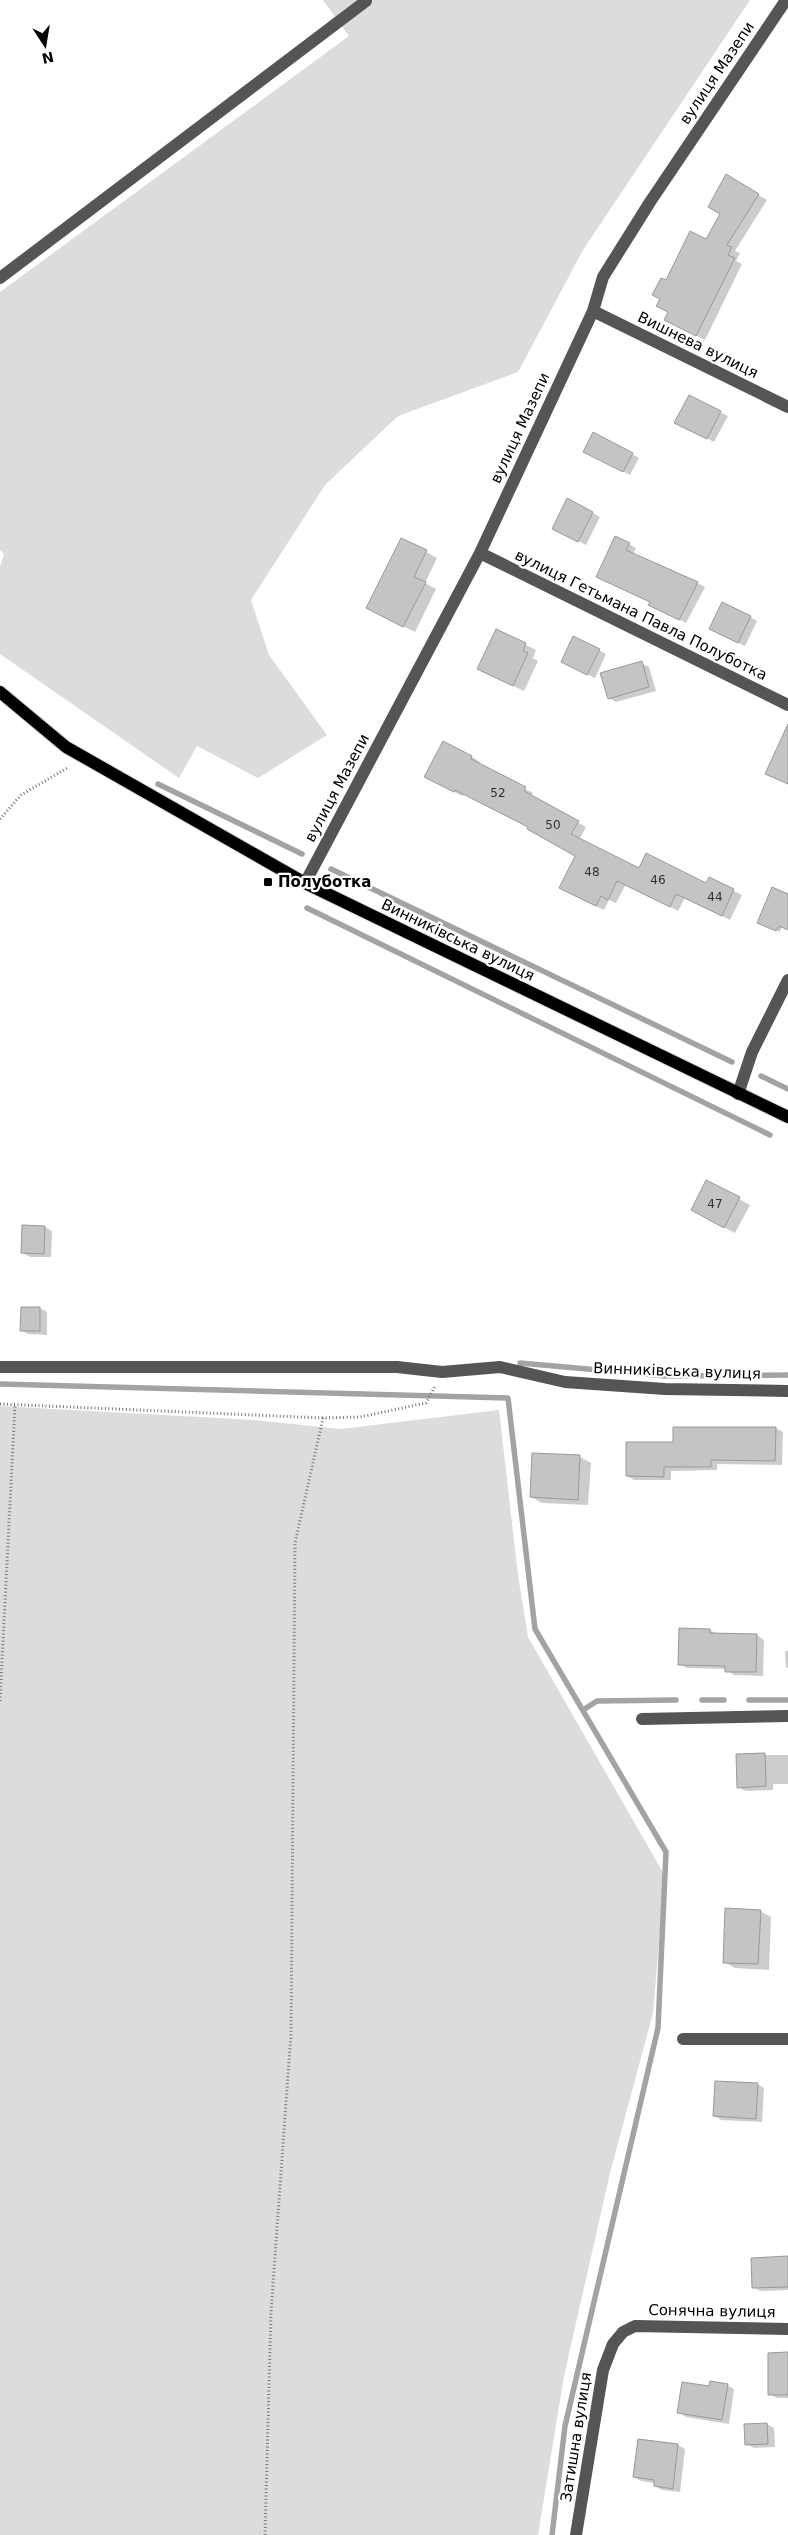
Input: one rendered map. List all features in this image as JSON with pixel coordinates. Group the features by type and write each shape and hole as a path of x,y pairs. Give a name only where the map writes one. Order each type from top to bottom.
{"main road":[{"name":"Винниківська вулиця","path":"0,692 66,747 305,883 788,1117"}],"street":[{"name":"вулиця Мазепи","path":"305,883 480,553 593,311 604,277 650,202 786,0"},
{"path":"0,278 366,1"},
{"name":"Вишнева вулиця","path":"593,311 788,407"},
{"name":"вулиця Гетьмана Павла Полуботка","path":"480,553 788,705"},
{"path":"738,1094 752,1052 788,980"},
{"name":"Винниківська вулиця","path":"0,1366 397,1367 442,1372 500,1367 565,1382 665,1389 788,1390"},
{"path":"642,1719 788,1716"},
{"path":"683,2039 788,2039"},
{"name":"Сонячна вулиця","path":"635,2326 788,2329"},
{"name":"Затишна вулиця","path":"576,2535 603,2370 613,2344 623,2332 635,2326"}],"path":[{"path":"0,819 21,795 84,758"},
{"path":"0,1404 324,1418 360,1417 426,1404 442,1372"},
{"path":"0,1701 15,1404"},
{"path":"265,2535 271,2312 291,2033 295,1543 324,1418"}],"shaded area":[{"path":"323,0 750,0 583,250 518,372 398,416 325,485 251,600 269,655 327,735 258,778 197,746 179,778 0,654 0,567 4,554 0,550 0,292 349,36"},
{"path":"0,1406 254,1420 341,1429 499,1410 518,1575 528,1637 665,1876 653,2013 610,2173 564,2376 538,2535 0,2535"}],"building":[{"path":"726,174 759,194 727,245 732,247 728,255 735,258 696,336 664,320 668,312 656,306 660,299 652,295 661,278 666,280 690,231 706,239 720,214 708,207"},
{"path":"689,395 721,411 707,439 674,423"},
{"path":"593,432 633,453 623,472 583,452"},
{"path":"567,498 593,512 578,542 552,529"},
{"path":"615,536 630,543 626,550 698,582 679,620 648,605 650,602 596,577"},
{"path":"401,538 427,550 414,577 426,582 403,627 366,608"},
{"path":"722,602 751,616 738,643 709,629"},
{"path":"496,629 526,643 523,651 528,653 513,686 477,669"},
{"path":"573,636 600,649 587,675 561,662"},
{"path":"642,661 649,687 608,699 600,673"},
{"path":"788,724 788,784 765,774"},
{"path":"443,741 472,756 471,759 526,787 524,791 579,821 571,834 639,868 646,853 706,883 709,877 734,889 722,916 676,894 670,907 617,881 608,900 601,896 596,906 559,888 575,856 527,829 528,827 455,790 454,792 424,777"},
{"path":"772,887 788,894 788,930 779,926 776,931 757,923"},
{"path":"706,1180 740,1197 724,1228 691,1210"},
{"path":"22,1225 45,1226 44,1254 21,1253"},
{"path":"21,1307 40,1307 40,1331 20,1331"},
{"path":"673,1427 776,1427 775,1461 711,1460 711,1467 664,1467 664,1477 626,1476 626,1442 673,1442"},
{"path":"532,1453 580,1455 578,1500 530,1497"},
{"path":"679,1628 710,1629 710,1633 757,1634 756,1672 725,1672 725,1666 678,1665"},
{"path":"765,1753 766,1786 737,1788 736,1754"},
{"path":"725,1908 761,1910 758,1964 723,1963"},
{"path":"715,2081 758,2083 756,2119 713,2116"},
{"path":"788,2256 788,2287 752,2288 751,2258"},
{"path":"788,2352 788,2395 768,2395 768,2353"},
{"path":"710,2381 728,2384 722,2420 677,2413 682,2382 709,2386"},
{"path":"767,2423 768,2444 745,2445 744,2424"},
{"path":"638,2439 678,2444 673,2489 654,2486 654,2480 633,2477"}],"waterway":[{"path":"158,784 302,854"},
{"path":"331,869 732,1062"},
{"path":"307,908 770,1135"},
{"path":"761,1076 788,1089"},
{"path":"520,1363 666,1376 788,1375"},
{"path":"0,1384 508,1398 535,1629 666,1852 658,2028 565,2426 552,2535"},
{"path":"583,1710 597,1701 676,1700"},
{"path":"702,1700 724,1700"},
{"path":"749,1700 788,1700"}],"place":[{"name":"Полуботка","path":"268,882"}]}
